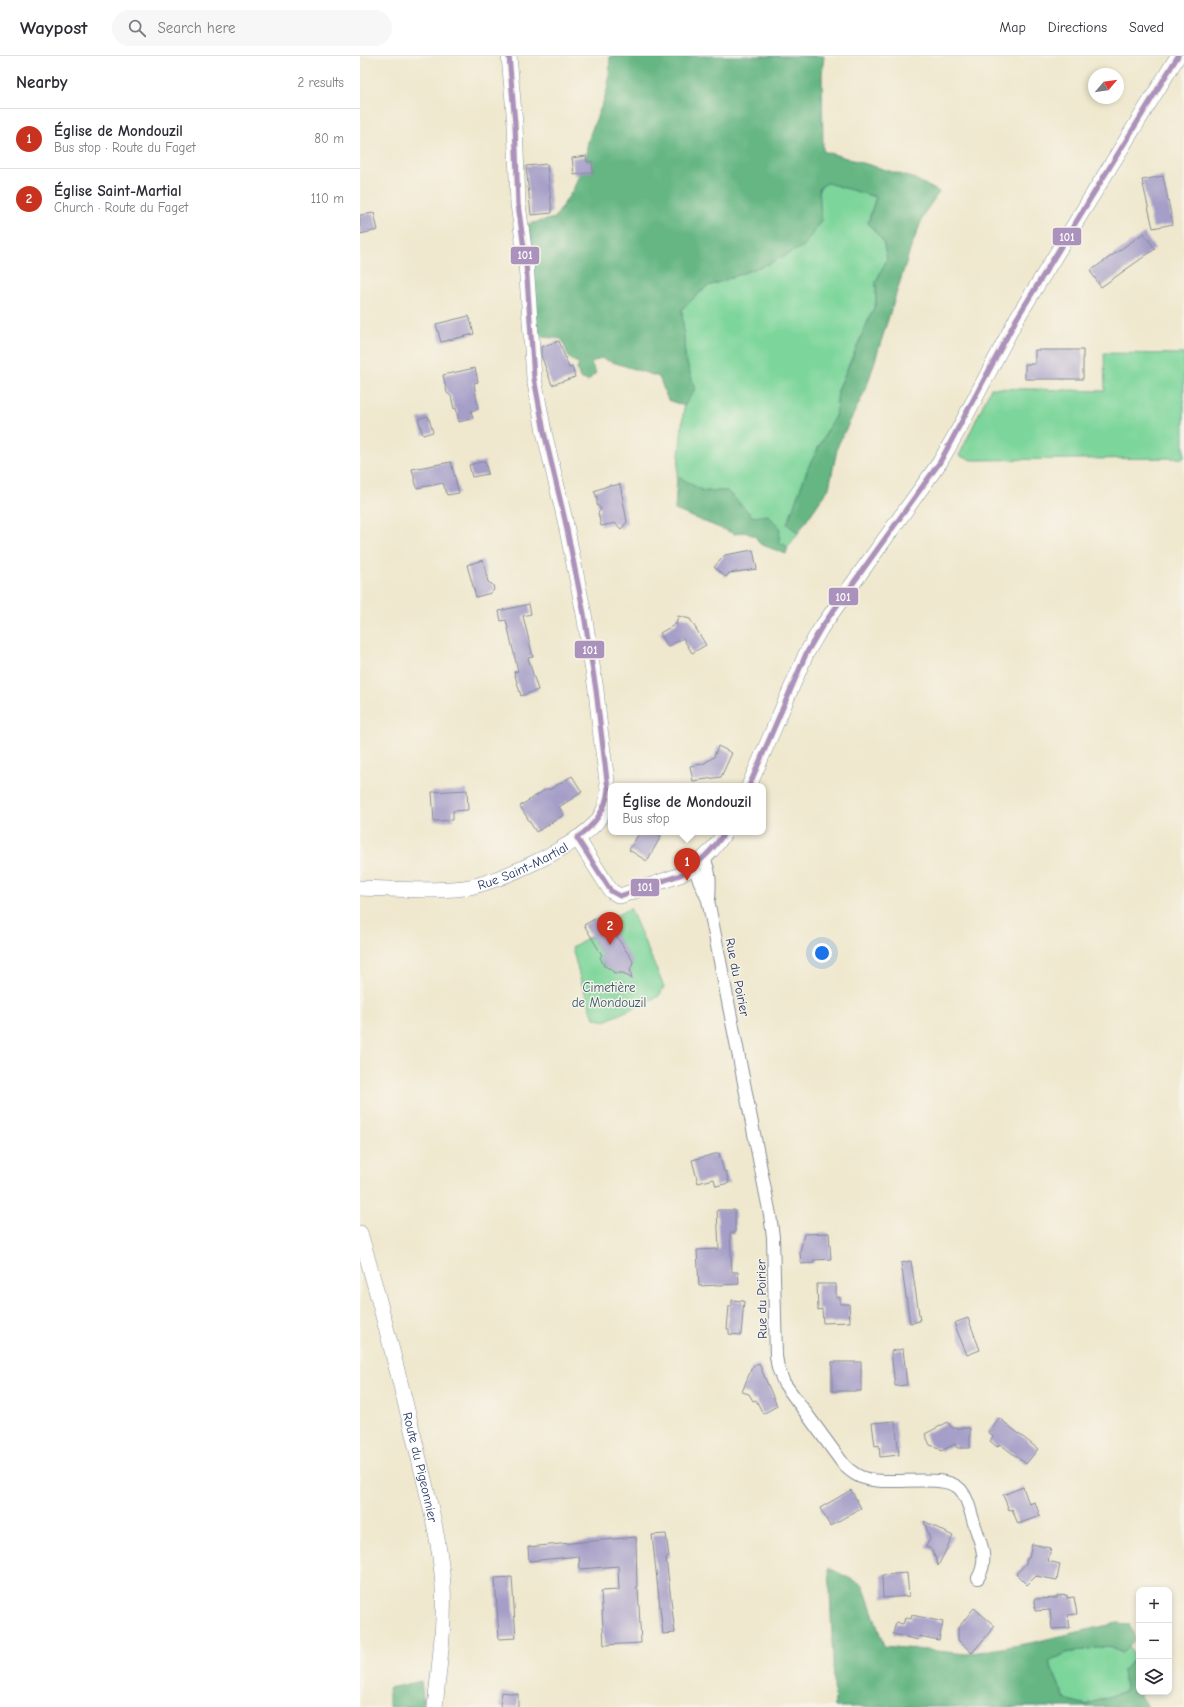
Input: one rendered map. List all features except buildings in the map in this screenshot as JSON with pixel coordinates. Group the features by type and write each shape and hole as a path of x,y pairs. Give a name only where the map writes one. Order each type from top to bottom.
{"street":[{"name":"Rue Saint-Martial","path":"360,888 446,889 478,885 536,861 577,838 591,828 602,814 608,798 596,690 584,614 565,520 544,432 534,378 526,263 518,204 515,124 509,56"},
{"path":"750,783 806,654 821,628 940,462 1018,318 1178,56"},
{"path":"577,838 611,891 620,896 680,875 699,863 720,841 723,835"},
{"name":"Rue du Poirier","path":"699,863 708,868 711,882 708,900 770,1215 773,1237 776,1356 778,1368 784,1383 844,1465 855,1474 865,1479 876,1481 941,1481 951,1483 959,1488 965,1498 983,1549 983,1569 978,1578"},
{"name":"Route du Pigeonnier","path":"360,1233 392,1348 421,1467 439,1554 443,1587 443,1615 435,1707"}],"green space":[{"path":"610,56 824,56 822,74 823,151 913,178 939,192 925,212 910,250 866,389 838,445 829,488 798,533 787,524 808,468 836,414 838,390 876,303 876,282 887,259 883,241 868,223 876,197 827,183 819,188 821,220 804,246 770,263 706,287 682,309 685,357 695,389 684,406 668,400 659,377 600,358 591,363 596,373 588,381 580,378 577,369 579,364 569,358 562,339 537,336 528,224 555,218 574,188 579,174 593,172 592,161 587,162 587,145 607,89"},
{"path":"827,182 876,197 868,222 883,241 887,259 876,282 876,303 838,390 836,414 808,468 788,524 798,533 788,547 779,542 727,491 703,491 677,476 684,406 695,389 685,357 682,309 706,287 770,263 821,220 819,187"},
{"path":"1104,353 1184,354 1184,458 972,460 959,456 991,388 1105,391"},
{"path":"677,476 703,491 727,491 753,517 768,515 780,528 779,542 788,547 786,554 760,544 755,536 744,532 735,534 675,510"},
{"name":"Cimetière de Mondouzil","path":"630,908 664,987 659,996 605,1021 594,1018 581,982 572,947 591,936 602,955 600,957 604,966 610,967 614,973 623,973 627,975 631,972 632,961 606,921"},
{"path":"829,1568 863,1585 884,1646 967,1654 1030,1643 1117,1623 1129,1624 1135,1639 1123,1653 1108,1646 1066,1653 1049,1662 1065,1699 1086,1705 1125,1691 1123,1670 1134,1659 1136,1660 1136,1695 1140,1695 1148,1707 835,1707"},
{"path":"1108,1646 1122,1653 1129,1646 1134,1659 1123,1670 1125,1691 1086,1705 1065,1699 1049,1662 1066,1653"},
{"path":"421,1681 424,1707 389,1707 389,1688"}],"transit line":[{"name":"101","path":"509,56 515,124 518,204 526,263 534,378 544,432 565,520 584,614 596,690 608,789 602,811 594,823 577,838"},
{"name":"101","path":"750,783 806,654 821,628 940,462 1017,318 1178,56"},
{"name":"101","path":"577,838 611,891 620,896 680,875 705,856 716,845 723,835"}],"place":[{"name":"Église de Mondouzil","path":"687,881"},
{"name":"Église Saint-Martial","path":"610,945"}]}
